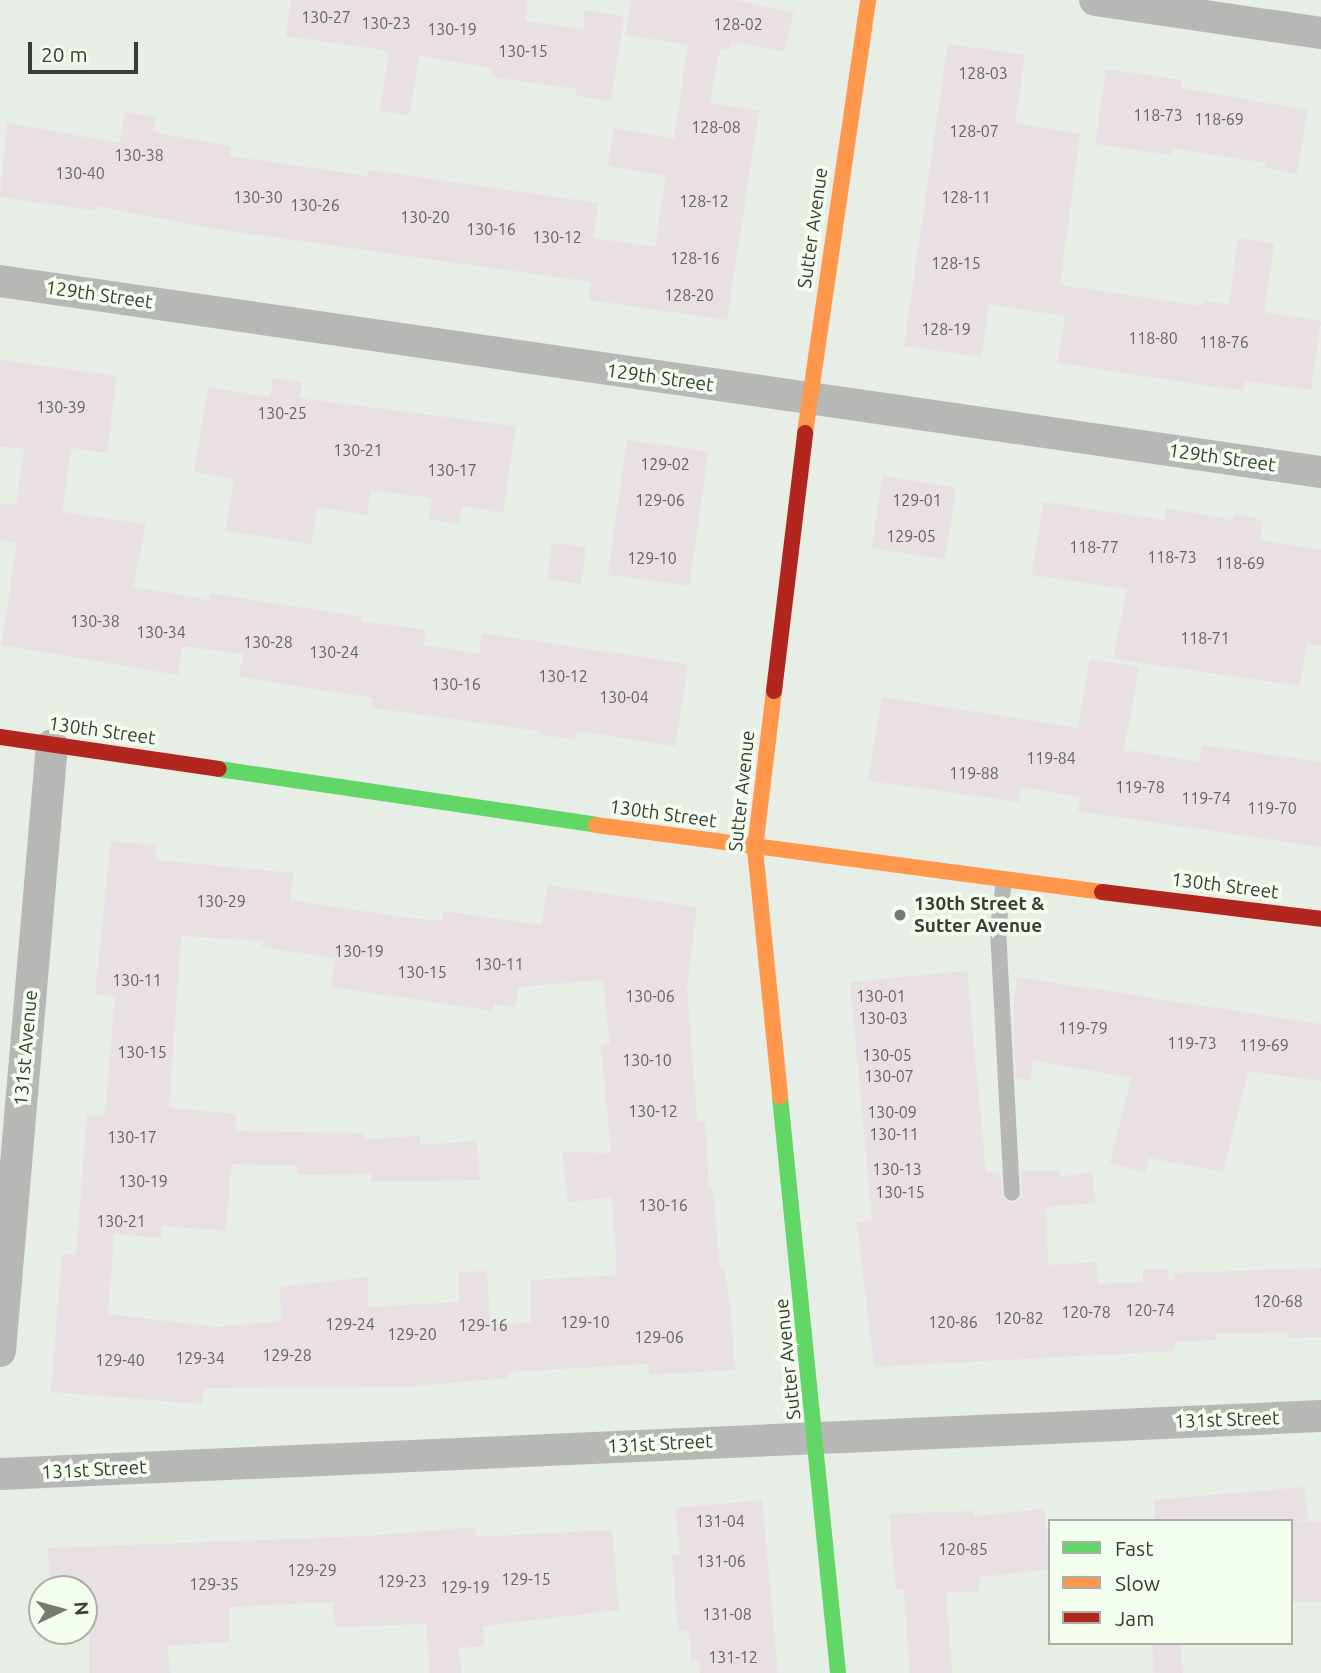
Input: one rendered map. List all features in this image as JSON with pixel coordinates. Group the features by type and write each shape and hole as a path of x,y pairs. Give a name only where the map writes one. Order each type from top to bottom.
{"street":[{"name":"Sutter Avenue","path":"838,1673 817,1437 755,849 809,399 868,0"},
{"path":"1095,0 1321,33"},
{"name":"129th Street","path":"0,281 1321,472"},
{"name":"130th Street","path":"0,737 755,849 1321,919"},
{"name":"131st Avenue","path":"0,1351 52,745"},
{"name":"131st Street","path":"0,1475 1321,1416"}],"lane":[{"path":"1004,880 998,929 1012,1193"}],"building":[{"path":"291,0 528,0 525,21 583,29 585,10 624,16 611,101 576,96 577,89 491,77 492,68 419,56 409,115 380,111 389,51 286,36"},
{"path":"631,0 735,0 794,13 784,51 731,42 729,50 720,49 710,103 759,110 727,320 589,300 591,282 216,229 95,206 95,211 0,197 7,123 120,143 125,112 156,117 153,132 231,146 230,156 368,176 369,170 598,203 593,238 655,247 666,176 608,166 614,128 674,139 688,45 625,35"},
{"path":"948,44 1025,55 1015,123 1080,134 1060,285 1202,306 1203,301 1229,304 1238,238 1274,244 1264,312 1321,321 1311,390 1245,381 1244,391 1057,363 1065,316 989,304 981,357 904,346"},
{"path":"1106,69 1182,80 1181,88 1307,110 1297,174 1265,168 1266,163 1172,148 1171,155 1095,144"},
{"path":"0,360 117,376 107,453 71,448 62,512 146,524 133,587 209,600 210,593 362,617 361,621 426,630 424,645 479,654 482,633 688,664 675,746 577,731 576,740 539,734 539,731 372,708 373,698 239,677 243,654 182,646 178,675 1,645 17,543 0,540 0,503 16,505 24,449 0,446"},
{"path":"273,378 302,382 299,398 516,426 503,513 462,506 459,525 428,519 432,498 371,490 367,515 317,507 312,544 225,531 234,479 194,472 208,387 270,397"},
{"path":"627,440 708,451 689,586 608,575"},
{"path":"883,476 956,488 945,560 872,548"},
{"path":"1043,502 1164,520 1166,508 1233,520 1234,514 1263,520 1259,540 1321,550 1321,646 1307,644 1300,686 1113,659 1127,589 1032,575"},
{"path":"552,543 586,547 581,584 547,580"},
{"path":"1090,659 1139,667 1124,750 1199,762 1202,745 1321,762 1321,847 1078,811 1080,797 1021,787 1019,802 868,781 882,697 1078,728"},
{"path":"111,841 156,845 155,860 294,873 290,900 401,917 441,921 443,911 542,925 547,885 697,907 687,986 697,1121 705,1121 709,1189 713,1189 720,1268 724,1268 730,1304 735,1370 649,1375 648,1364 508,1372 508,1378 402,1387 204,1388 202,1404 51,1392 62,1254 76,1255 87,1115 105,1116 115,996 95,994","holes":["181,936 263,941 262,947 335,958 331,987 493,1011 494,1004 515,1007 518,987 603,980 610,1044 601,1045 611,1153 562,1152 568,1202 612,1197 617,1275 531,1280 531,1323 490,1324 487,1271 458,1272 459,1302 369,1307 367,1277 280,1287 281,1321 216,1327 108,1314 114,1234 161,1238 162,1226 226,1231 231,1164 297,1166 297,1175 371,1174 371,1182 480,1180 477,1141 420,1145 420,1136 363,1139 363,1133 235,1131 236,1114 169,1108"]},
{"path":"967,971 986,1173 1000,1172 1003,1198 1012,1203 1022,1197 1021,1171 1059,1170 1060,1176 1093,1173 1095,1203 1046,1207 1048,1265 1097,1262 1098,1284 1143,1282 1143,1270 1167,1269 1168,1280 1174,1280 1174,1273 1321,1268 1321,1337 1287,1338 1287,1332 1216,1334 1216,1340 1174,1342 1174,1351 874,1367 857,1222 872,1220 850,982"},
{"path":"1017,977 1321,1024 1321,1081 1248,1071 1223,1172 1149,1158 1145,1173 1110,1163 1131,1078 1033,1060 1030,1080 1016,1078 1013,1006"},
{"path":"1304,1487 1308,1521 1155,1519 1154,1500"},
{"path":"762,1500 778,1673 700,1673 699,1660 691,1661 689,1630 678,1631 672,1555 680,1554 675,1508"},
{"path":"1044,1509 1048,1569 980,1577 979,1591 946,1593 952,1673 910,1673 904,1589 896,1590 889,1514 974,1511 974,1516"},
{"path":"1293,1522 1321,1522 1321,1602 1293,1602"},
{"path":"475,1527 476,1537 612,1530 619,1610 483,1626 484,1646 459,1648 461,1673 430,1673 426,1624 335,1627 333,1602 229,1607 230,1642 168,1646 170,1673 89,1673 89,1645 98,1645 98,1575 49,1575 48,1548 368,1536"},
{"path":"1152,1645 1180,1645 1183,1673 1154,1673"}],"traffic: fast":[{"path":"219,769 596,825"},
{"path":"780,1097 838,1673"}],"traffic: slow":[{"path":"805,433 868,0"},
{"path":"774,691 755,849 780,1097"},
{"path":"596,825 1102,892"}],"traffic: jam":[{"path":"774,691 805,433"},
{"path":"0,737 219,769"},
{"path":"1102,892 1321,919"}],"place":[{"name":"130th Street & Sutter Avenue","path":"900,915"}]}
